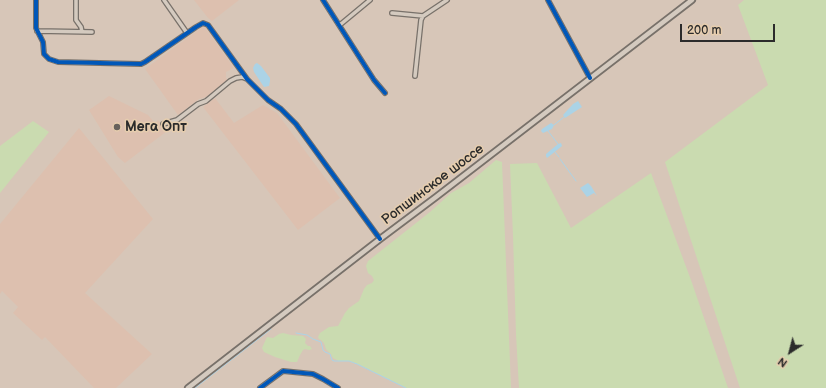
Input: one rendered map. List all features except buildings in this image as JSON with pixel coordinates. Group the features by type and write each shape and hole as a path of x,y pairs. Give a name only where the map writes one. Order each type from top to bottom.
{"main road":[{"name":"Ропшинское шоссе","path":"188,388 692,0"}],"street":[{"path":"36,0 35,25 43,42 44,54 49,59 58,62 141,64 203,23 208,25 247,79 268,100 281,109 296,124 380,239"},
{"path":"76,0 76,20 81,26 82,32"},
{"path":"164,0 187,33"},
{"path":"323,0 374,80 385,93"},
{"path":"339,24 341,24 370,0"},
{"path":"415,76 421,20 423,16 447,0"},
{"path":"548,0 590,78"},
{"path":"392,13 423,16"},
{"path":"37,31 92,32"},
{"path":"164,124 177,120 198,104 206,101 236,78 242,77 247,79"},
{"path":"260,388 283,371 313,374 323,378 338,388"}],"shaded area":[{"path":"194,0 239,0 212,21"},
{"path":"204,26 234,68 226,72 226,78 228,80 206,97 199,99 178,115 145,69"},
{"path":"109,96 148,115 155,123 158,120 167,131 125,163 118,157 89,110"},
{"path":"215,98 234,123 263,105 277,113 340,198 298,230 203,107"},
{"path":"79,128 153,219 85,293 152,354 116,388 94,388 45,337 42,340 13,313 18,307 2,291 0,294 0,224"}],"green space":[{"path":"744,0 826,0 826,388 740,388 665,162 768,85 738,5"},
{"path":"33,121 49,132 0,193 0,146"},
{"path":"496,160 502,162 511,388 406,388 357,364 349,361 339,361 333,358 326,349 324,343 318,337 320,333 329,327 338,326 345,313 359,301 364,289 374,280 368,273 366,266 368,261 430,212 451,193 469,183"},
{"path":"537,163 571,228 651,173 691,280 728,388 519,388 510,164"},
{"path":"283,333 303,336 306,339 305,343 312,349 303,350 297,362 291,362 264,352 262,348 267,337 273,338"}],"water":[{"path":"257,63 270,78 269,86 264,87 254,72 253,68"},
{"path":"578,101 582,107 565,118 563,115 573,104"},
{"path":"551,123 554,125 552,129 543,133 541,131 542,129"},
{"path":"561,143 562,146 547,158 546,154"},
{"path":"588,183 597,196 594,193 587,197 580,188"}],"waterway":[{"path":"554,125 564,117"},
{"path":"548,131 558,144"},
{"path":"555,152 559,157"},
{"path":"560,159 576,181"},
{"path":"195,388 271,329"},
{"path":"296,333 307,335 321,342 323,350 330,354 332,360 349,361 357,364 406,388"}],"cycle path":[{"path":"36,0 36,28 43,42 44,54 49,59 58,62 141,64 196,27 203,23 208,25 247,79 268,100 281,109 296,124 380,239"},
{"path":"323,0 374,80 385,93"},
{"path":"548,0 590,78"},
{"path":"260,388 283,371 313,374 338,388"}],"place":[{"name":"Мега Опт","path":"117,127"}]}
